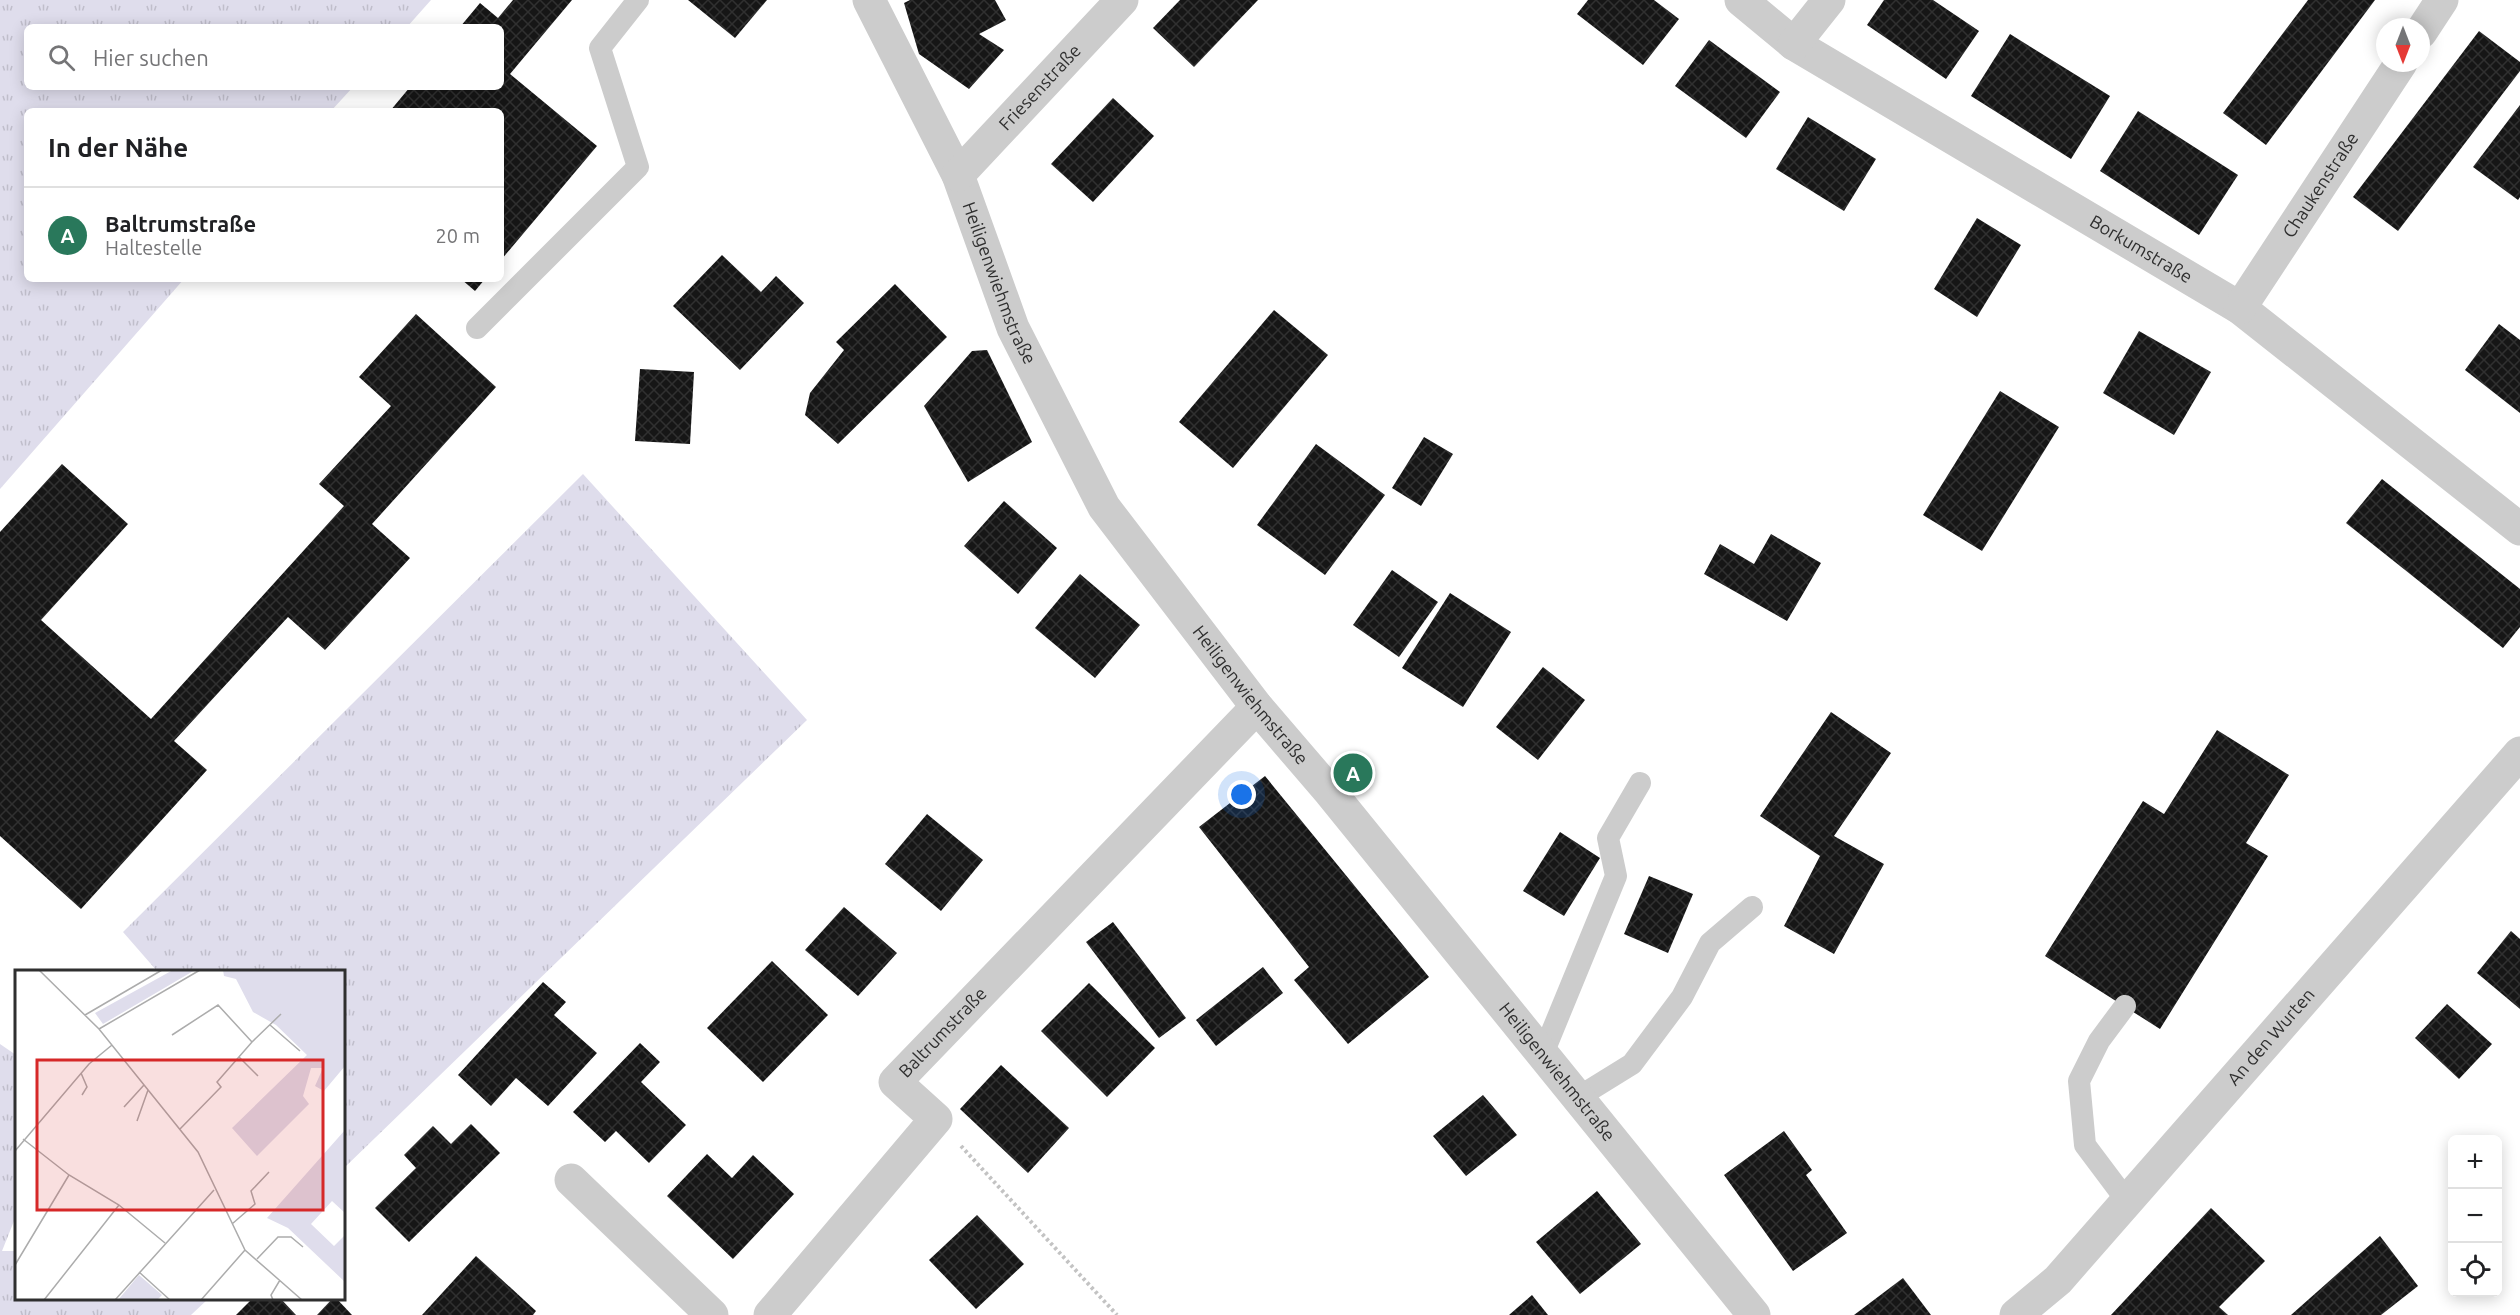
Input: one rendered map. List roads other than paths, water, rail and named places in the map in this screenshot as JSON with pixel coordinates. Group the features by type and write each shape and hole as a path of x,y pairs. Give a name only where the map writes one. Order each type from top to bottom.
{"street":[{"name":"Heiligenwiehmstraße","path":"869,0 958,175 1013,328 1104,507 1257,707 1330,792 1754,1315"},
{"name":"Friesenstraße","path":"958,175 1122,0"},
{"name":"Borkumstraße","path":"1741,0 1794,44 2240,308 2520,529"},
{"path":"1794,44 1829,0"},
{"path":"2430,18 2442,0"},
{"name":"Chaukenstraße","path":"2240,308 2395,72"},
{"name":"Baltrumstraße","path":"770,1315 936,1119 896,1082 1257,707"},
{"name":"An den Wurten","path":"2016,1315 2058,1280 2520,753"},
{"path":"571,1180 712,1315"}],"lane":[{"path":"477,328 638,167 600,48 638,0"},
{"path":"1542,1056 1616,876 1608,838 1640,783"},
{"path":"1576,1098 1632,1064 1682,997 1710,944 1752,907"},
{"path":"2125,1006 2099,1041 2079,1081 2085,1145 2127,1201"}],"place":[{"name":"Baltrumstraße","path":"1353,773"}]}
